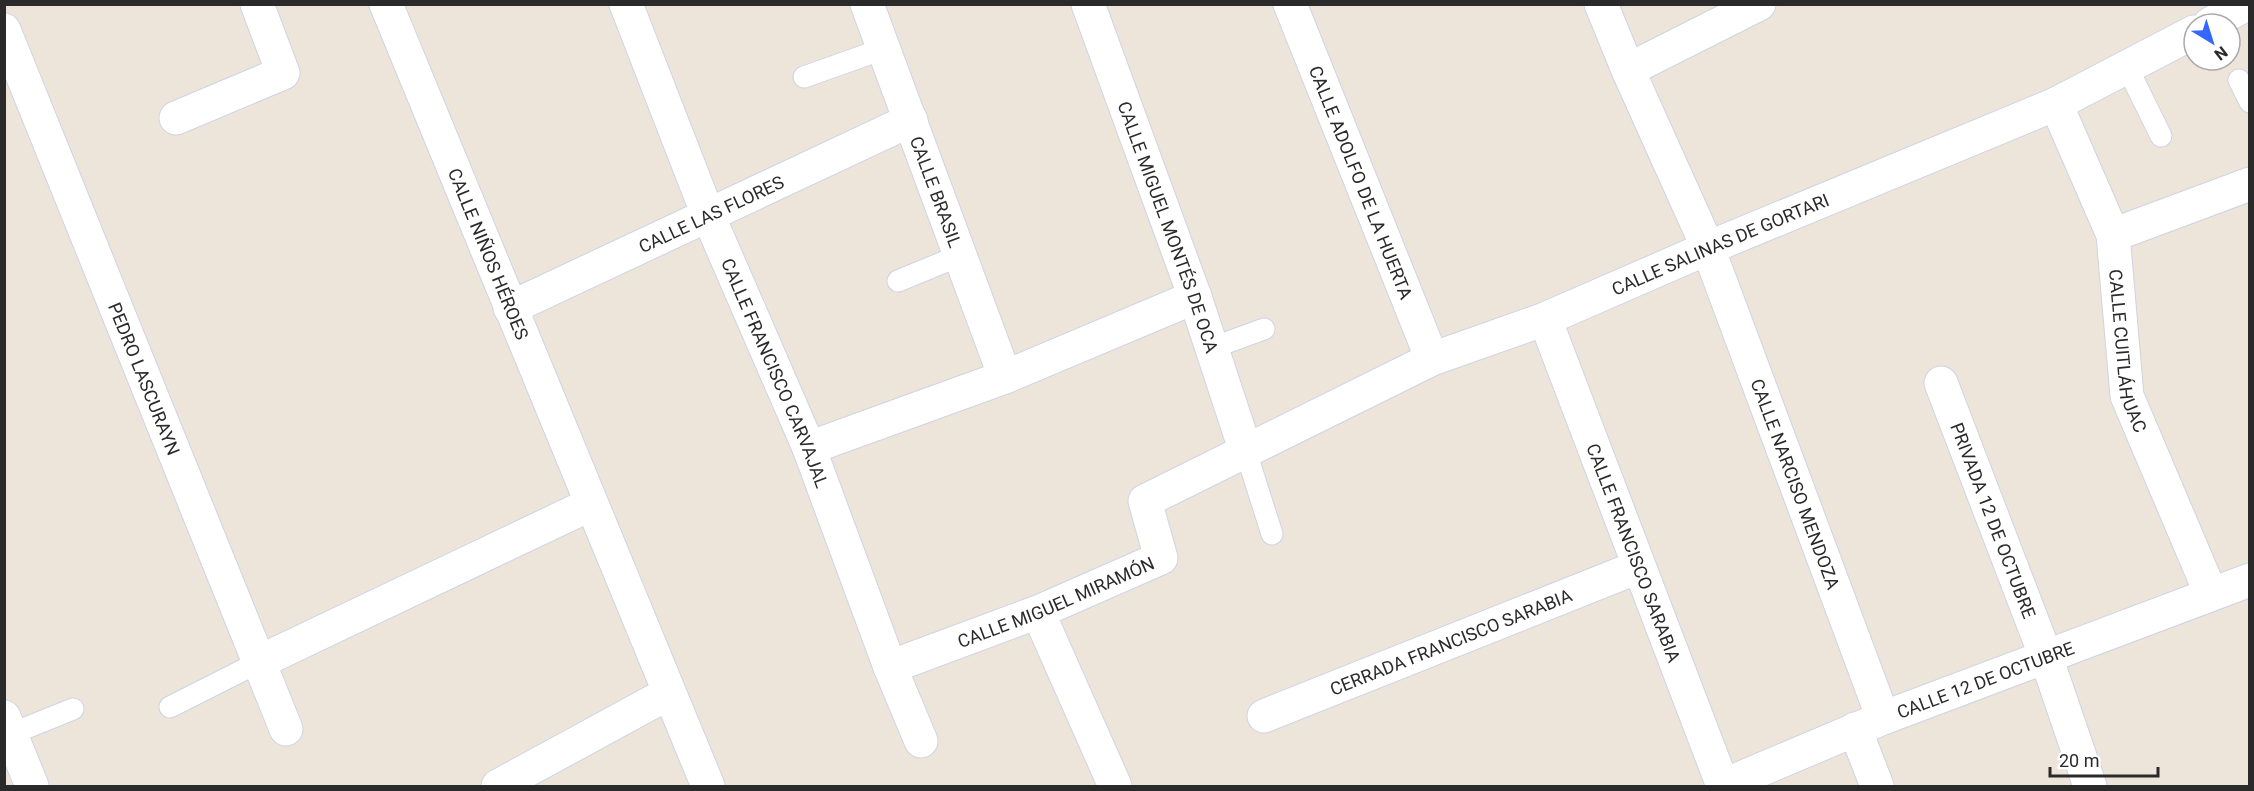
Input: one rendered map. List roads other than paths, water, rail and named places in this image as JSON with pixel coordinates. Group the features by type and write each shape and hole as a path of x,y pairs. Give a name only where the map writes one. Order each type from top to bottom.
{"street":[{"path":"176,118 283,73 257,4"},
{"name":"CALLE NIÑOS HÉROES","path":"386,4 708,786"},
{"name":"CALLE FRANCISCO CARVAJAL","path":"626,4 708,215 808,448 890,667 921,741"},
{"name":"CALLE BRASIL","path":"867,4 1005,377"},
{"name":"CALLE MIGUEL MONTÉS DE OCA","path":"1088,4 1195,297 1246,452"},
{"name":"CALLE ADOLFO DE LA HUERTA","path":"1290,4 1432,360"},
{"name":"CALLE NARCISO MENDOZA","path":"1601,4 1708,248 1869,723 1877,786"},
{"path":"1628,70 1760,4"},
{"path":"2232,12 2247,4"},
{"name":"PEDRO LASCURAYN","path":"4,30 286,729"},
{"name":"CALLE SALINAS DE GORTARI","path":"1246,452 1432,360 1545,319 1708,248 2056,104 2182,38"},
{"name":"CALLE CUITLÁHUAC","path":"2056,104 2113,235 2127,396 2211,594"},
{"name":"CALLE LAS FLORES","path":"510,308 911,120"},
{"path":"2113,235 2250,184"},
{"path":"808,448 1005,377 1195,297"},
{"name":"CALLE FRANCISCO SARABIA","path":"1545,319 1723,786"},
{"name":"PRIVADA 12 DE OCTUBRE","path":"1941,383 2046,657 2090,786"},
{"name":"CALLE MIGUEL MIRAMÓN","path":"890,667 1038,612 1161,558 1145,501 1246,452"},
{"path":"259,662 591,504"},
{"name":"CERRADA FRANCISCO SARABIA","path":"1264,716 1638,567"},
{"name":"CALLE 12 DE OCTUBRE","path":"1723,786 1869,723 2250,580"},
{"path":"1038,612 1115,786"},
{"path":"498,786 669,693"},
{"path":"8,725 20,775"}],"lane":[{"path":"804,77 883,49"},
{"path":"2127,67 2161,136"},
{"path":"2239,80 2250,102"},
{"path":"898,281 961,255"},
{"path":"1212,348 1264,328"},
{"path":"1246,452 1272,534"},
{"path":"170,707 259,662"},
{"path":"8,725 73,709"}]}
